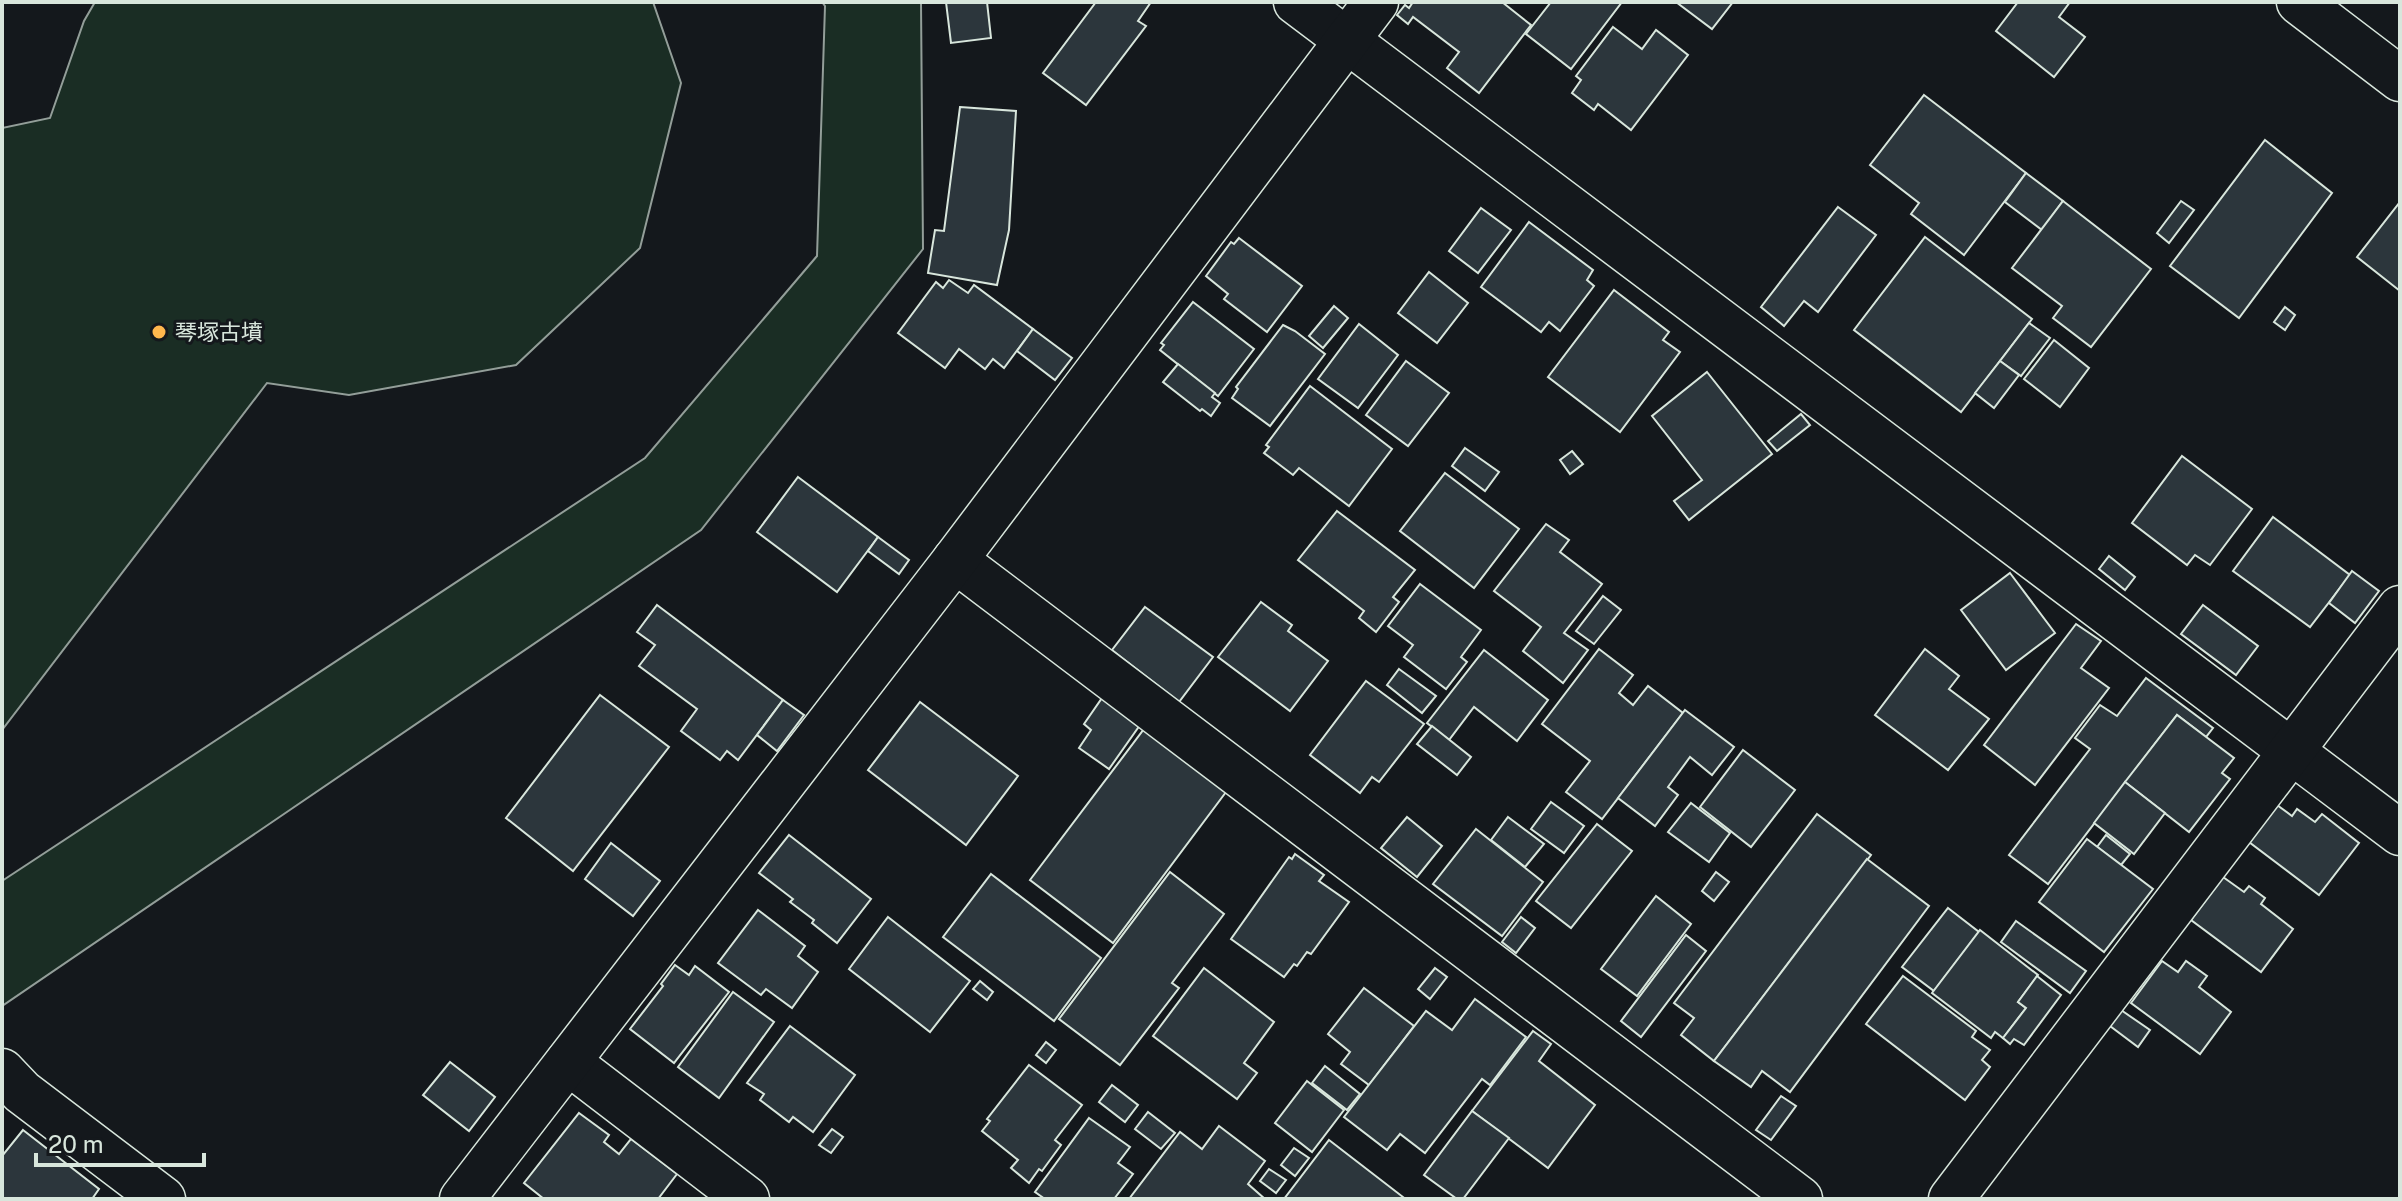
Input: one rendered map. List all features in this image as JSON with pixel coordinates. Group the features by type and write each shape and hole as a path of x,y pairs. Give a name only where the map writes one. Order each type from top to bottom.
{"street":[{"path":"1296,2 2400,833"},
{"path":"462,1199 955,560 1376,2"},
{"path":"2299,2 2400,79"},
{"path":"955,560 1800,1199"},
{"path":"1951,1199 2400,608"},
{"path":"568,1062 747,1199"},
{"path":"2,1071 22,1092 163,1199"}],"green space":[{"path":"95,2 653,2 681,83 640,248 516,365 349,395 267,383 2,730 2,128 50,118 84,21"},
{"path":"822,2 921,2 923,249 701,530 2,1006 2,881 645,458 817,256 825,6"}],"building":[{"path":"946,2 987,2 991,38 951,43"},
{"path":"1096,2 1151,2 1138,21 1146,26 1086,105 1043,73"},
{"path":"1413,2 1502,2 1531,25 1479,93 1447,68 1459,52 1413,17 1408,24 1397,15 1405,5 1409,8"},
{"path":"1551,2 1622,2 1571,69 1526,34"},
{"path":"1676,2 1733,2 1712,29"},
{"path":"2018,2 2070,2 2059,17 2085,37 2054,77 1996,31"},
{"path":"1613,27 1642,49 1656,30 1688,55 1631,130 1598,104 1594,110 1572,93 1581,80 1576,76"},
{"path":"1924,95 2026,173 1964,255 1911,214 1919,203 1870,165"},
{"path":"960,107 1016,111 1009,230 997,285 928,273 935,230 944,231"},
{"path":"2265,140 2332,193 2239,318 2170,266"},
{"path":"2026,173 2063,201 2042,230 2005,202"},
{"path":"2063,201 2151,269 2091,347 2053,318 2062,306 2012,268"},
{"path":"2181,201 2194,210 2169,243 2157,233"},
{"path":"2400,202 2400,291 2357,257"},
{"path":"1838,207 1876,235 1818,312 1804,301 1784,326 1761,307"},
{"path":"1481,208 1511,230 1478,273 1449,251"},
{"path":"1529,222 1593,270 1587,280 1594,286 1560,331 1549,322 1541,332 1481,287"},
{"path":"1925,237 2032,319 1961,412 1854,330"},
{"path":"1239,238 1302,286 1267,332 1224,299 1228,294 1206,276 1231,242 1234,244"},
{"path":"1429,272 1468,303 1437,343 1398,313"},
{"path":"949,280 968,293 974,285 1033,329 1004,368 993,359 985,369 959,349 945,368 898,333 936,282 943,288"},
{"path":"1614,290 1669,332 1663,340 1680,352 1620,432 1548,377"},
{"path":"1193,302 1254,349 1218,396 1160,350 1164,345 1161,343"},
{"path":"1334,306 1348,318 1323,348 1309,336"},
{"path":"2285,307 2295,315 2285,330 2274,322"},
{"path":"2029,323 2050,338 2021,376 2000,361"},
{"path":"1359,324 1398,355 1358,408 1318,379"},
{"path":"1283,325 1325,354 1270,426 1232,398 1238,389 1236,387"},
{"path":"1033,329 1072,358 1055,380 1017,351"},
{"path":"2054,340 2089,368 2060,407 2024,379"},
{"path":"1406,361 1449,393 1408,446 1366,415"},
{"path":"2000,361 2019,375 1994,408 1975,393"},
{"path":"1178,364 1215,393 1212,397 1220,403 1211,416 1163,382"},
{"path":"1707,372 1772,454 1689,520 1674,501 1702,480 1652,416"},
{"path":"1310,386 1392,449 1349,506 1299,468 1293,475 1264,453 1269,447 1266,445"},
{"path":"1801,414 1810,425 1777,451 1768,441"},
{"path":"1465,448 1499,472 1485,491 1452,466"},
{"path":"1572,451 1583,464 1570,474 1560,460"},
{"path":"2182,456 2252,509 2210,565 2195,555 2187,565 2132,523"},
{"path":"1445,473 1519,529 1474,588 1400,531"},
{"path":"798,477 878,537 837,592 757,532"},
{"path":"1337,511 1415,570 1393,597 1399,602 1376,632 1359,618 1364,611 1298,560"},
{"path":"2273,517 2350,575 2310,627 2233,571"},
{"path":"1546,524 1569,540 1560,552 1602,584 1564,633 1588,650 1563,683 1523,651 1541,627 1494,591"},
{"path":"878,537 909,560 899,574 868,551"},
{"path":"2109,556 2135,577 2125,590 2099,569"},
{"path":"2352,571 2379,591 2355,623 2329,603"},
{"path":"2010,573 2055,633 2006,670 1961,610"},
{"path":"1420,584 1481,630 1461,657 1467,662 1446,689 1404,657 1413,645 1388,626"},
{"path":"1603,596 1621,610 1594,644 1576,631"},
{"path":"1261,602 1292,625 1288,631 1328,661 1290,711 1218,657"},
{"path":"657,605 783,700 738,760 727,751 720,760 681,731 697,709 639,666 655,645 637,632"},
{"path":"2203,605 2258,646 2236,675 2181,634"},
{"path":"1145,607 1213,657 1179,702 1112,650"},
{"path":"2076,624 2101,641 2081,668 2109,688 2035,785 1984,745"},
{"path":"1599,649 1633,675 1619,693 1633,705 1648,686 1683,713 1602,819 1566,792 1590,761 1542,724"},
{"path":"1925,649 1959,676 1949,689 1989,719 1948,770 1875,715"},
{"path":"1484,650 1548,700 1517,741 1474,707 1449,740 1427,723"},
{"path":"1399,669 1436,696 1422,713 1387,685"},
{"path":"2146,678 2213,728 2206,737 2177,715 2048,884 2009,855 2090,749 2075,738 2100,705 2117,716"},
{"path":"1366,681 1424,724 1379,782 1372,777 1360,793 1310,755"},
{"path":"600,695 669,747 573,871 506,818"},
{"path":"1102,698 1140,725 1109,769 1079,748 1091,730 1084,724"},
{"path":"783,700 804,715 777,751 757,735"},
{"path":"920,702 1018,776 966,845 868,770"},
{"path":"1685,710 1734,747 1712,775 1690,757 1668,787 1678,795 1655,826 1618,798"},
{"path":"2177,715 2234,758 2222,773 2230,779 2189,832 2125,782"},
{"path":"1432,726 1471,757 1457,775 1417,744"},
{"path":"1144,729 1226,792 1113,943 1030,880"},
{"path":"1743,750 1795,790 1751,847 1700,807"},
{"path":"2125,782 2165,813 2134,854 2094,823"},
{"path":"1551,802 1584,826 1564,853 1531,829"},
{"path":"1691,803 1730,833 1709,862 1668,832"},
{"path":"2277,805 2292,816 2297,809 2315,822 2322,814 2359,843 2319,895 2249,842"},
{"path":"1817,814 1871,855 1714,1061 1681,1035 1694,1018 1674,1003"},
{"path":"1407,817 1442,846 1417,877 1381,848"},
{"path":"1508,817 1544,844 1525,867 1491,840"},
{"path":"1597,824 1632,851 1571,928 1536,901"},
{"path":"1476,829 1543,882 1502,936 1433,884"},
{"path":"789,835 871,899 837,943 790,902 793,899 759,873"},
{"path":"2106,835 2130,854 2121,865 2097,847"},
{"path":"2087,839 2153,889 2104,952 2039,902"},
{"path":"611,843 660,881 633,916 585,879"},
{"path":"1295,854 1324,875 1319,881 1349,902 1311,954 1307,952 1284,977 1231,939 1289,857 1292,859"},
{"path":"1867,859 1929,906 1790,1092 1762,1071 1751,1087 1714,1061"},
{"path":"1170,872 1224,914 1172,983 1179,988 1120,1065 1059,1019"},
{"path":"1716,872 1729,882 1714,901 1702,891"},
{"path":"991,874 1101,958 1054,1021 943,937"},
{"path":"2223,877 2244,892 2249,886 2265,898 2261,904 2293,929 2261,972 2191,920"},
{"path":"1656,896 1691,924 1637,996 1601,969"},
{"path":"1948,908 1979,932 1934,991 1902,967"},
{"path":"758,910 805,946 798,956 818,972 792,1008 766,989 761,995 718,963"},
{"path":"888,917 970,981 930,1032 849,969"},
{"path":"1521,917 1535,928 1516,953 1502,942"},
{"path":"2016,921 2086,971 2070,993 2001,942"},
{"path":"1980,930 2038,975 2018,1002 2026,1008 2003,1038 1995,1032 1991,1038 1932,993"},
{"path":"1686,935 1706,951 1641,1037 1621,1021"},
{"path":"2162,961 2178,972 2186,961 2207,976 2199,987 2231,1012 2200,1054 2131,1003"},
{"path":"675,965 689,975 695,966 729,992 674,1063 630,1029"},
{"path":"1204,968 1274,1022 1244,1063 1257,1073 1237,1099 1153,1036"},
{"path":"1435,968 1447,977 1430,999 1418,989"},
{"path":"1903,976 1976,1031 1972,1037 1990,1050 1982,1060 1990,1067 1965,1100 1866,1024"},
{"path":"2037,976 2061,995 2024,1045 2014,1039 2010,1044 2003,1038 2026,1008 2018,1002"},
{"path":"980,981 993,992 987,1000 973,989"},
{"path":"1364,988 1414,1026 1369,1085 1341,1064 1350,1052 1328,1034"},
{"path":"733,992 774,1022 719,1098 678,1067"},
{"path":"1475,999 1526,1037 1490,1085 1482,1079 1425,1153 1400,1134 1387,1150 1344,1117 1426,1011 1452,1030"},
{"path":"2121,1010 2150,1030 2138,1047 2110,1026"},
{"path":"790,1026 855,1075 813,1132 793,1117 789,1122 760,1100 764,1094 747,1083"},
{"path":"1533,1031 1551,1044 1539,1061 1595,1105 1548,1168 1472,1111"},
{"path":"1046,1042 1056,1050 1046,1063 1036,1055"},
{"path":"450,1062 495,1097 469,1131 423,1095"},
{"path":"1029,1065 1082,1105 1055,1140 1061,1145 1029,1183 1011,1168 1018,1160 982,1131 990,1121 987,1119"},
{"path":"1325,1066 1360,1094 1347,1110 1312,1083"},
{"path":"1307,1081 1344,1110 1312,1152 1275,1123"},
{"path":"1112,1085 1138,1105 1125,1122 1099,1102"},
{"path":"1781,1096 1796,1106 1771,1140 1756,1130"},
{"path":"1472,1111 1509,1138 1463,1199 1457,1199 1424,1175"},
{"path":"1148,1112 1175,1133 1161,1149 1135,1129"},
{"path":"579,1113 609,1135 604,1142 619,1154 631,1139 677,1174 658,1199 544,1199 524,1183"},
{"path":"1089,1118 1130,1147 1118,1163 1133,1174 1114,1199 1045,1199 1035,1192"},
{"path":"1219,1126 1265,1161 1248,1184 1265,1199 1129,1199 1180,1132 1202,1149"},
{"path":"832,1129 843,1137 831,1153 819,1145"},
{"path":"23,1130 99,1189 92,1199 2,1199 2,1156"},
{"path":"1329,1140 1403,1197 1284,1199"},
{"path":"1294,1148 1309,1158 1295,1176 1281,1165"},
{"path":"1269,1169 1286,1180 1276,1193 1260,1181"}],"place":[{"name":"琴塚古墳","path":"159,332"}]}
